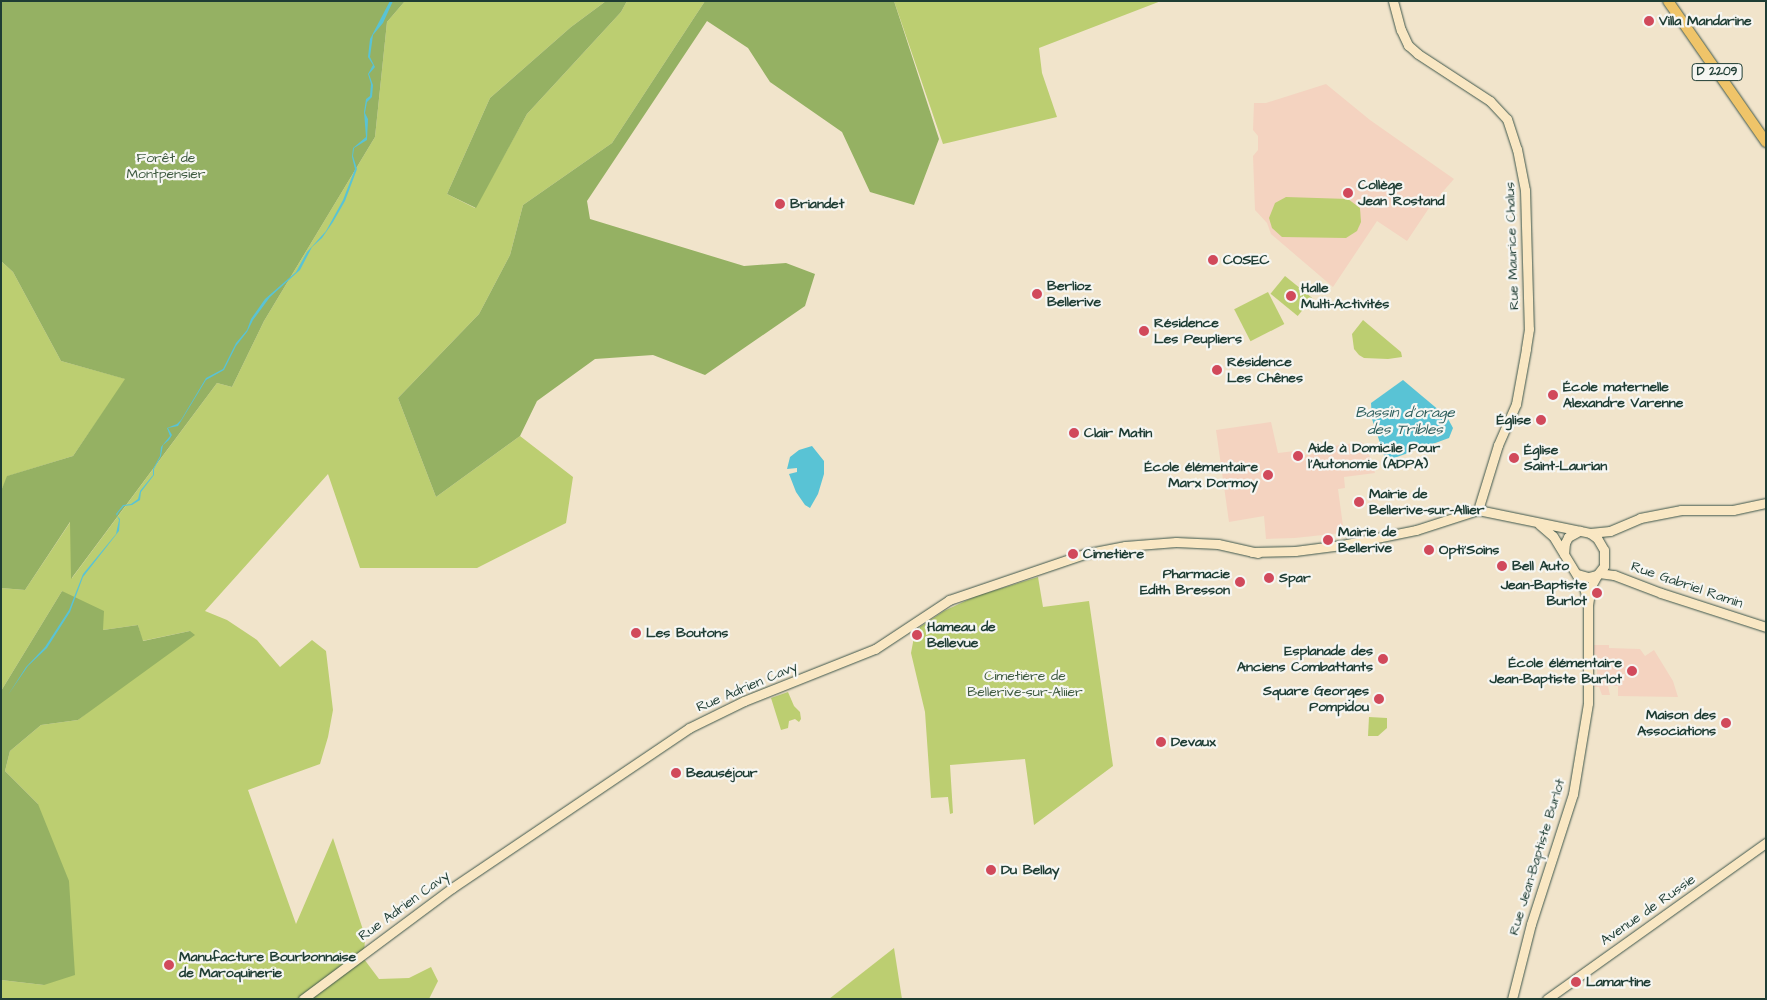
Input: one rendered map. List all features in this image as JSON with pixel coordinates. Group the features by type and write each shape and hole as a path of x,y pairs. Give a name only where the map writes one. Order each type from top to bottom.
{"main road":[{"name":"Rue Maurice Chalus","path":"1394,1 1401,30 1408,45 1418,54 1465,83 1499,110 1510,126 1517,149 1525,190 1529,329 1520,388 1478,510"},
{"name":"D 2209","path":"1668,1 1766,142"},
{"path":"1590,533 1610,531 1640,518 1681,510 1733,510 1766,502"},
{"path":"1478,510 1590,533 1597,538 1605,557 1604,566 1598,574 1588,577 1577,574 1553,536 1536,522"},
{"name":"Rue Adrien Cavy","path":"304,999 452,888 652,752 709,717 865,654 949,600 972,590 1108,548 1150,543 1200,544 1230,552 1295,551 1342,545 1443,522 1478,510"},
{"path":"1564,554 1565,543 1568,537 1579,530"},
{"name":"Rue Jean-Baptiste Burlot","path":"1577,574 1584,587 1588,605"},
{"name":"Rue Jean-Baptiste Burlot","path":"1512,998 1531,924 1573,794 1588,703 1588,605 1591,586 1598,574"},
{"name":"Rue Gabriel Ramin","path":"1598,574 1614,575 1661,593 1766,627"},
{"name":"Avenue de Russie","path":"1547,999 1766,843"}],"shaded area":[{"name":"Collège Jean Rostand","path":"1326,84 1370,120 1454,179 1431,205 1407,241 1377,221 1333,287 1271,234 1267,223 1255,210 1253,156 1258,150 1258,136 1253,130 1254,103 1266,103"},
{"path":"1271,422 1278,453 1303,450 1305,455 1313,454 1313,449 1361,442 1366,445 1375,473 1344,477 1345,488 1338,489 1343,526 1340,527 1341,533 1266,539 1264,516 1229,522 1216,430"},
{"name":"École élémentaire Jean-Baptiste Burlot","path":"1594,645 1609,645 1609,648 1640,649 1645,656 1654,650 1673,681 1678,697 1618,696 1618,686 1608,686 1610,695 1602,695 1599,687 1594,687 1594,680 1597,680 1597,655 1594,654"}],"green space":[{"name":"Forêt de Montpensier","path":"1,1 405,1 387,22 375,137 264,321 232,387 217,383 71,579 70,522 25,590 1,588 1,491 7,476 73,456 125,379 61,361 13,272 1,261"},
{"path":"405,1 606,1 571,27 490,98 447,194 475,208 527,114 621,12 627,1 705,1 612,143 523,205 510,255 479,314 398,398 436,497 520,436 573,477 566,523 477,568 360,568 328,474 205,611 227,620 257,640 280,667 312,640 326,651 333,710 320,764 248,790 296,924 333,838 365,936 364,959 379,979 409,978 431,967 438,981 429,999 1,999 1,980 44,985 38,804 5,771 10,751 41,725 78,720 190,631 142,641 138,625 103,630 62,591 1,691 1,588 25,590 71,521 72,578 217,383 232,387 264,321 375,137 387,22"},
{"path":"606,1 627,1 621,12 527,114 476,208 447,194 490,98 571,27"},
{"path":"705,1 894,1 939,139 914,205 870,192 842,132 770,82 748,48 707,21 587,201 590,219 744,266 786,263 815,274 805,306 705,375 653,355 595,359 537,401 520,436 436,497 398,398 479,314 510,255 523,205 612,143"},
{"path":"894,1 1161,1 1039,48 1042,73 1057,117 943,144"},
{"path":"1286,197 1348,199 1360,208 1361,222 1357,231 1346,238 1282,237 1272,228 1269,218 1275,203"},
{"path":"1,261 13,272 61,361 126,379 73,456 8,476 1,491"},
{"name":"Halle Multi-Activités","path":"1285,276 1312,298 1298,316 1271,294"},
{"path":"1268,292 1284,324 1250,341 1234,309"},
{"path":"1363,320 1401,352 1402,357 1388,359 1364,358 1359,355 1354,349 1352,334"},
{"name":"Cimetière de Bellerive-sur-Aliier","path":"1038,577 1043,607 1089,601 1113,766 1034,825 1025,759 950,765 953,813 950,814 948,797 931,798 925,712 911,653 914,637 918,637 920,627 944,611 976,596"},
{"path":"62,591 104,611 103,630 138,625 143,641 190,631 195,635 78,720 41,725 10,751 5,771 38,804 69,881 75,975 44,985 1,980 1,691"},
{"path":"788,692 794,706 800,712 801,719 799,722 795,719 789,721 788,728 781,730 771,698"},
{"path":"1369,717 1387,718 1387,728 1378,736 1368,736"},
{"path":"894,948 902,999 829,999"}],"water":[{"path":"390,1 393,1 383,23 373,35 370,57 375,67 369,74 373,85 372,97 367,102 365,113 368,119 367,140 354,148 353,156 357,169 345,201 322,238 312,247 300,270 270,297 253,320 247,332 236,346 224,370 206,380 178,426 168,428 172,435 163,445 161,456 154,469 154,475 141,492 140,500 132,505 124,506 117,516 116,514 123,505 131,504 138,499 140,491 153,475 153,469 160,456 161,447 170,436 167,428 181,420 206,378 223,369 236,343 247,330 251,319 265,299 296,272 307,252 326,231 343,200 355,169 352,157 353,148 366,137 364,112 366,99 370,96 371,84 368,74 373,65 368,57 370,39"},
{"name":"Bassin d'orage des Tribles","path":"1403,380 1447,417 1453,428 1449,438 1386,461 1372,419 1371,403"},
{"path":"812,446 824,461 824,474 818,494 810,508 805,505 796,492 789,474 797,472 797,468 787,469 790,457 799,450"},
{"path":"117,516 120,519 119,531 83,577 70,612 47,648 28,666 8,695 26,667 45,647 69,610 83,574 116,534 119,520"}],"place":[{"name":"Villa Mandarine","path":"1649,21"},
{"name":"Collège Jean Rostand","path":"1348,193"},
{"name":"Briandet","path":"780,204"},
{"name":"COSEC","path":"1213,260"},
{"name":"Berlioz Bellerive","path":"1037,294"},
{"name":"Halle Multi-Activités","path":"1291,296"},
{"name":"Résidence Les Peupliers","path":"1144,331"},
{"name":"Résidence Les Chênes","path":"1217,370"},
{"name":"École maternelle Alexandre Varenne","path":"1553,395"},
{"name":"Église","path":"1541,420"},
{"name":"Clair Matin","path":"1074,433"},
{"name":"Aide à Domicile Pour l'Autonomie (ADPA)","path":"1298,456"},
{"name":"Église Saint-Laurian","path":"1514,458"},
{"name":"École élémentaire Marx Dormoy","path":"1268,475"},
{"name":"Mairie de Bellerive-sur-Allier","path":"1359,502"},
{"name":"Mairie de Bellerive","path":"1328,540"},
{"name":"Opti'Soins","path":"1429,550"},
{"name":"Cimetière","path":"1073,554"},
{"name":"Bell Auto","path":"1502,566"},
{"name":"Spar","path":"1269,578"},
{"name":"Pharmacie Edith Bresson","path":"1240,582"},
{"name":"Jean-Baptiste Burlot","path":"1597,593"},
{"name":"Les Boutons","path":"636,633"},
{"name":"Hameau de Bellevue","path":"917,635"},
{"name":"Esplanade des Anciens Combattants","path":"1383,659"},
{"name":"École élémentaire Jean-Baptiste Burlot","path":"1632,671"},
{"name":"Square Georges Pompidou","path":"1379,699"},
{"name":"Maison des Associations","path":"1726,723"},
{"name":"Devaux","path":"1161,742"},
{"name":"Beauséjour","path":"676,773"},
{"name":"Du Bellay","path":"991,870"},
{"name":"Manufacture Bourbonnaise de Maroquinerie","path":"169,965"},
{"name":"Lamartine","path":"1576,982"}]}
